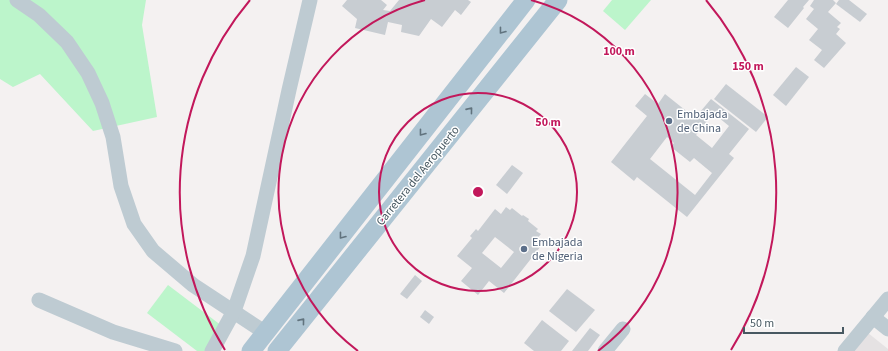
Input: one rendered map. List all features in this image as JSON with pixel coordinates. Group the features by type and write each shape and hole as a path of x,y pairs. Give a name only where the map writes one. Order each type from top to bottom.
{"main road":[{"name":"Carretera del Aeropuerto","path":"251,351 526,0"},
{"name":"Carretera del Aeropuerto","path":"277,351 558,0"}],"street":[{"path":"17,0 39,15 67,42 88,74 102,103 113,137 121,186 134,224 153,251 193,285 266,333"},
{"path":"212,351 234,311 253,256 310,0"},
{"path":"845,351 888,299"},
{"path":"39,300 113,332 175,351"},
{"path":"872,317 888,329"},
{"path":"605,351 622,329"}],"shaded area":[{"path":"868,333 888,349 888,351 853,351"}],"green space":[{"path":"0,0 146,0 142,25 157,117 93,131 40,74 13,87 0,79"},
{"path":"612,0 651,0 625,30 603,11"},
{"path":"168,285 226,329 210,351 197,351 147,313"}],"building":[{"path":"347,0 381,0 387,5 383,10 390,11 399,0 468,0 471,2 461,15 455,10 442,27 431,19 419,36 401,32 402,25 388,22 385,35 355,28 357,19 342,6"},
{"path":"788,0 809,0 788,28 774,17"},
{"path":"814,0 833,0 836,3 828,12 841,23 837,27 840,29 836,34 846,43 824,68 814,60 822,50 809,40 818,29 806,19 814,9 810,6"},
{"path":"839,0 849,0 867,14 860,22 836,4"},
{"path":"796,67 809,77 786,106 773,95"},
{"path":"726,84 768,117 756,132 714,99"},
{"path":"645,94 658,104 665,94 695,118 711,99 749,129 729,154 734,158 687,217 637,177 634,181 611,162 647,116 635,106","holes":["713,113 729,126 712,148 696,135","667,137 674,143 671,147 690,162 694,158 712,173 695,195 650,159"]},
{"path":"512,165 523,173 507,194 496,185"},
{"name":"Embajada de Nigeria","path":"506,207 510,210 512,208 522,216 523,215 529,219 528,221 538,229 536,231 541,234 535,241 541,246 504,293 489,281 478,295 461,281 472,268 457,256 472,238 470,236 476,229 478,231 495,209 501,214","holes":["495,237 514,252 501,268 482,253"]},
{"path":"415,275 422,281 407,299 400,294"},
{"path":"567,289 595,310 576,332 549,311"},
{"path":"425,310 434,317 429,324 420,317"},
{"path":"542,320 569,341 561,351 534,351 524,343"},
{"path":"590,328 600,335 588,351 572,351"}],"place":[{"name":"Embajada de China","path":"669,121"},
{"name":"Embajada de Nigeria","path":"524,249"}]}
